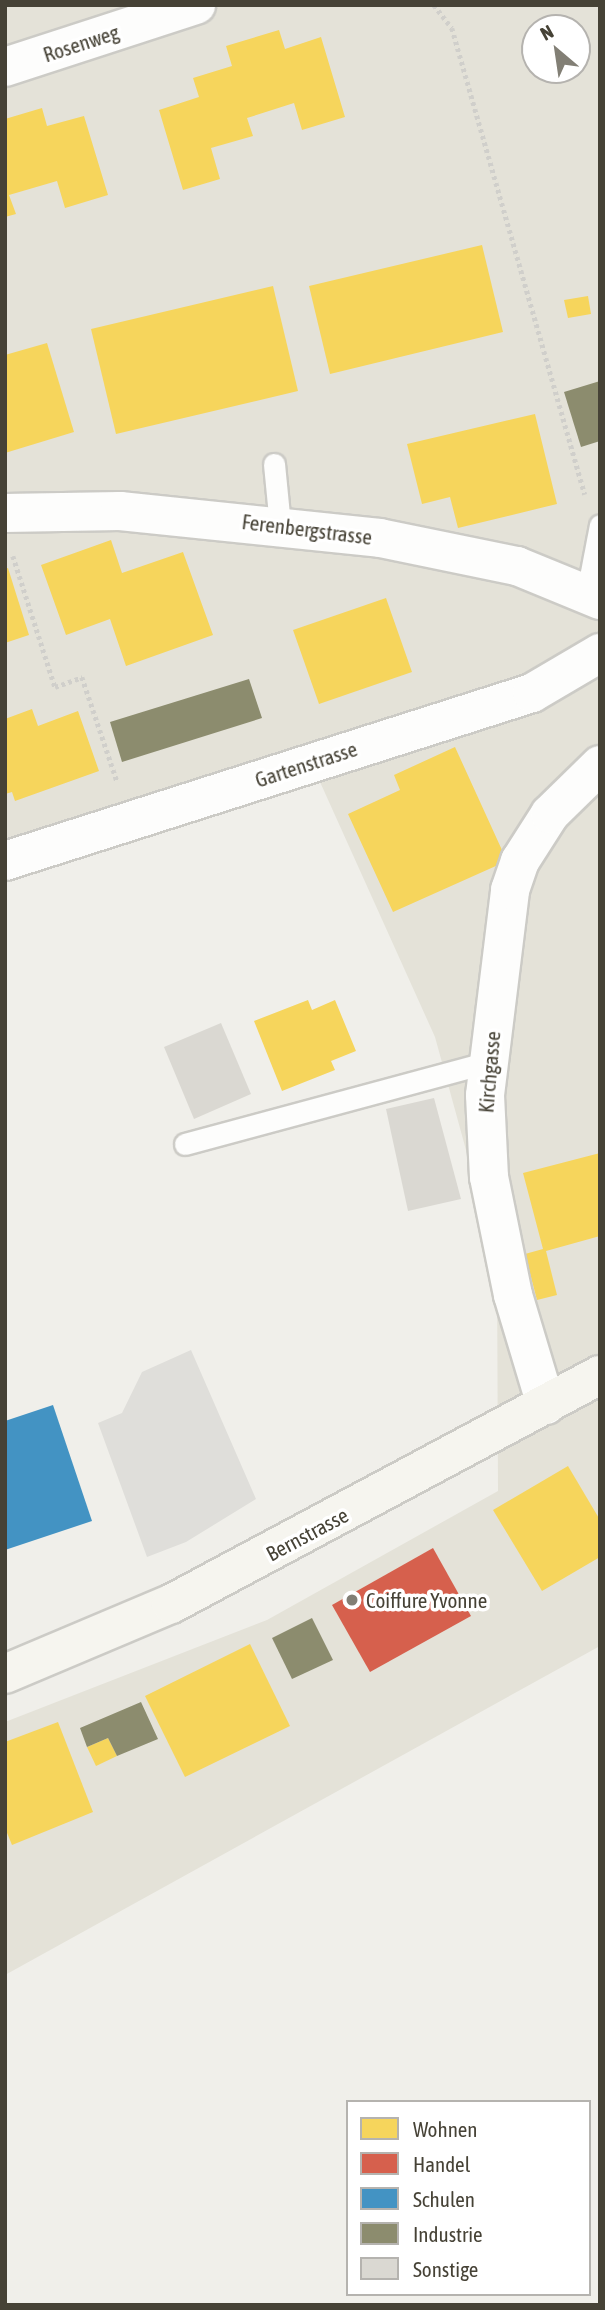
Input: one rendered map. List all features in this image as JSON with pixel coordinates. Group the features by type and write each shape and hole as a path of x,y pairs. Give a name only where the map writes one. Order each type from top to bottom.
{"main road":[{"name":"Bernstrasse","path":"5,1674 171,1604 600,1375"}],"street":[{"name":"Rosenweg","path":"5,67 196,5"},
{"name":"Ferenbergstrasse","path":"7,529 120,511 280,525 517,566 593,597"},
{"name":"Gartenstrasse","path":"5,861 131,825 532,693 600,653"},
{"name":"Kirchgasse","path":"546,1405 513,1295 489,1177 489,1062 510,890 520,860 550,814 600,765"}],"lane":[{"path":"274,464 280,525"},
{"path":"593,597 600,525"},
{"path":"185,1144 489,1062"}],"path":[{"path":"434,5 452,28 587,502"},
{"path":"7,529 55,687 82,677 131,825"}],"shaded area":[{"path":"5,5 600,5 600,1646 5,1975 5,1722 267,1620 498,1491 497,1263 435,1037 311,762 5,878"},
{"path":"191,1350 256,1499 186,1542 147,1557 98,1423 122,1413 142,1372"}],"building: Wohnen":[{"path":"279,30 285,49 321,37 345,117 302,130 294,103 247,118 253,136 211,148 220,179 183,190 159,110 199,97 193,78 232,66 226,46"},
{"path":"42,108 47,126 84,116 108,195 65,208 57,181 9,195 16,214 5,217 5,119"},
{"path":"482,245 503,332 330,374 309,286"},
{"path":"273,286 298,391 116,434 91,329"},
{"path":"588,296 591,314 568,318 564,300"},
{"path":"47,343 74,432 5,453 5,355"},
{"path":"535,414 557,504 458,528 450,497 422,504 407,444"},
{"path":"111,540 122,573 183,552 213,635 126,666 110,619 66,635 41,565"},
{"path":"8,568 29,635 5,643 5,569"},
{"path":"386,598 412,672 319,704 293,630"},
{"path":"32,709 38,726 78,711 99,771 15,801 12,792 5,794 5,719"},
{"path":"455,747 507,861 393,912 348,814 400,790 394,775"},
{"path":"308,1000 312,1010 335,1000 356,1051 331,1061 335,1070 282,1091 254,1021"},
{"path":"600,1153 600,1236 546,1251 557,1295 537,1300 525,1254 543,1249 523,1173"},
{"path":"568,1466 600,1520 600,1557 542,1591 493,1510"},
{"path":"250,1644 290,1726 185,1777 145,1696"},
{"path":"58,1722 93,1812 12,1845 5,1828 5,1742"},
{"path":"108,1738 117,1756 96,1766 87,1747"}],"building: Handel":[{"path":"433,1548 471,1616 370,1672 332,1605"}],"building: Schulen":[{"path":"53,1405 92,1521 5,1550 5,1421"}],"building: Industrie":[{"path":"600,381 600,441 581,447 564,392"},
{"path":"249,679 262,718 122,762 110,722"},
{"path":"312,1618 333,1660 292,1679 272,1638"},
{"path":"141,1702 158,1739 117,1756 108,1738 87,1747 80,1728"}],"building: Sonstige":[{"path":"221,1023 251,1094 194,1119 164,1047"},
{"path":"434,1098 461,1199 408,1211 386,1109"}],"place":[{"name":"Coiffure Yvonne","path":"352,1600"}]}
